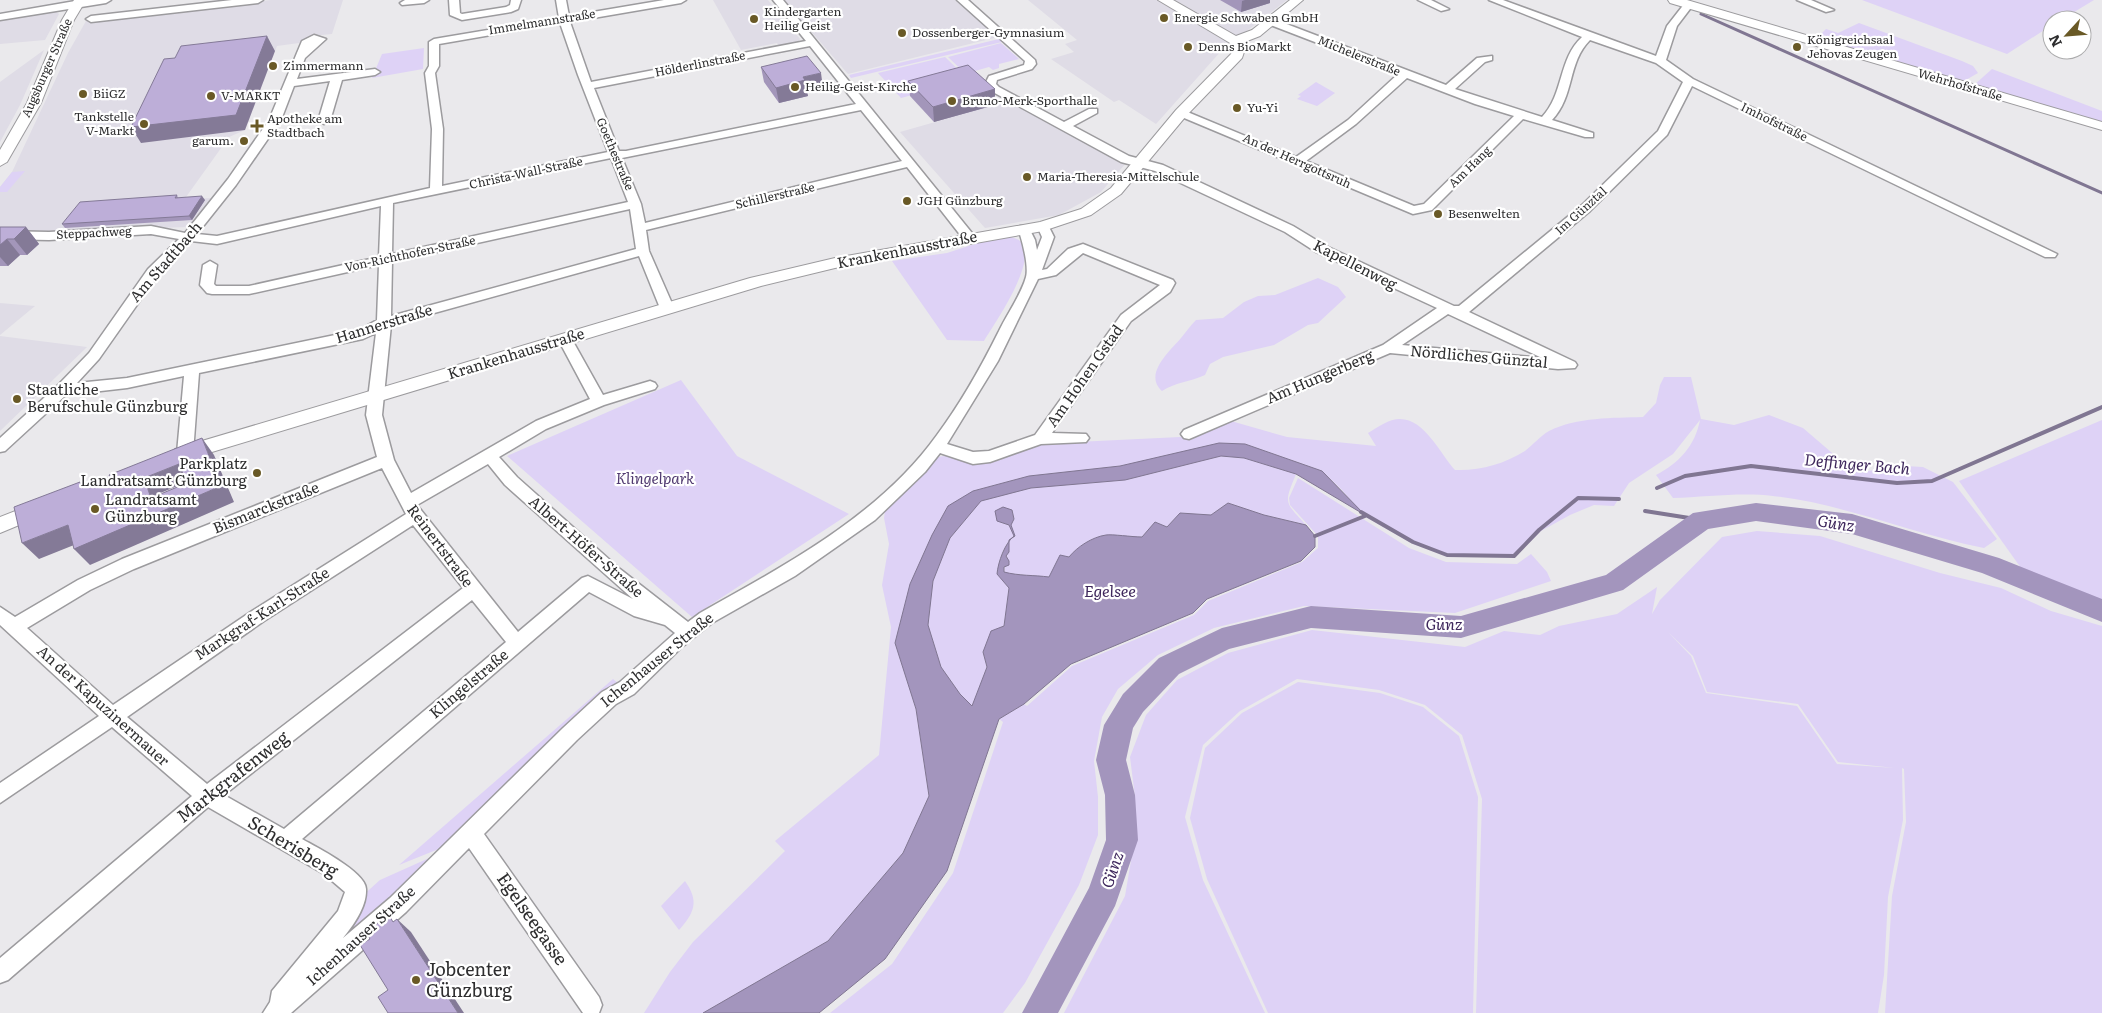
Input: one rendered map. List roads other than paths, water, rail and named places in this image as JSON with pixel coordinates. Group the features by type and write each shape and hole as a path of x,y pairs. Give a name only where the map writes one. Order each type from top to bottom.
{"street":[{"path":"0,17 79,2 106,0"},
{"path":"91,18 258,0"},
{"path":"405,3 424,0"},
{"path":"454,0 455,15 462,17 508,10 515,7 516,0"},
{"name":"Goethestraße","path":"561,0 564,19 588,86 635,204 643,251 667,308"},
{"name":"Immelmannstraße","path":"436,191 435,158 438,153 438,139 430,72 434,66 434,42 681,0"},
{"path":"778,0 970,238"},
{"path":"962,0 1030,60 1031,64 1028,67 993,78 990,84 995,89 1125,159 1142,162"},
{"path":"1043,226 1067,220 1101,202 1116,191 1181,113 1237,55 1239,49 1235,41 1164,0"},
{"path":"1235,41 1256,33 1297,0"},
{"path":"1423,0 1444,9"},
{"name":"Imhofstraße","path":"1494,0 1526,10 1588,37 1660,61 1689,81 2050,254"},
{"name":"Wehrhofstraße","path":"1674,0 2102,126"},
{"path":"1802,0 1829,10"},
{"name":"Augsburger Straße","path":"0,162 6,142 34,103 68,20 79,2"},
{"path":"1660,61 1672,26 1688,5"},
{"name":"Michelerstraße","path":"1272,22 1447,90 1521,116 1589,135"},
{"path":"1544,122 1562,99 1573,52 1588,37"},
{"name":"Hölderlinstraße","path":"588,86 812,43"},
{"name":"Am Stadtbach","path":"0,447 62,390 94,356 153,272 188,237 237,175 275,120 300,57"},
{"path":"1447,90 1481,60 1488,58"},
{"path":"291,83 375,72"},
{"path":"1298,161 1352,122 1405,74"},
{"path":"324,121 337,77"},
{"name":"Im Günztal","path":"1446,309 1462,311 1586,208 1663,133 1689,81"},
{"name":"Christa-Wall-Straße","path":"188,237 218,240 387,200 614,154 626,156 864,106"},
{"path":"1063,127 1093,111"},
{"name":"An der Herrgottsruh","path":"1181,113 1413,210"},
{"name":"Am Hang","path":"1413,210 1428,206 1521,116"},
{"name":"Kapellenweg","path":"1142,162 1159,168 1289,229 1321,249 1446,309 1494,329 1570,365"},
{"name":"Schillerstraße","path":"639,228 910,164"},
{"name":"Reinertstraße","path":"387,200 384,260 384,322 374,415 386,460 411,510 517,643"},
{"name":"Von-Richthofen-Straße","path":"210,265 206,285 212,290 228,292 249,290 635,204"},
{"name":"Krankenhausstraße","path":"167,460 565,338 667,308 835,263 1043,226"},
{"name":"Ichenhauser Straße","path":"278,1010 398,905 570,734 609,698 627,688 687,632 706,618 790,571 869,516 919,468 936,446 991,361 1033,276 1048,237 1043,226"},
{"path":"1024,229 1029,240 1033,276"},
{"name":"Steppachweg","path":"0,235 49,236 151,230 188,237"},
{"name":"Am Hohen Gstad","path":"936,446 973,458 990,456 1040,439 1126,318 1166,289 1168,283 1083,248 1073,252 1051,272 1033,276"},
{"name":"Hannerstraße","path":"62,390 127,383 363,334 384,322 643,251"},
{"name":"Am Hungerberg","path":"1189,434 1388,348 1446,309"},
{"path":"565,338 599,401"},
{"name":"Nördliches Günztal","path":"1388,348 1570,365"},
{"path":"185,453 192,370"},
{"name":"Markgraf-Karl-Straße","path":"0,794 111,715 490,456 541,425 599,401 650,386"},
{"path":"1040,439 1081,438"},
{"name":"Albert-Höfer-Straße","path":"490,456 511,481 614,574 687,632"},
{"name":"Bismarckstraße","path":"15,626 84,584 128,564 386,460"},
{"path":"0,525 62,500"},
{"name":"Klingelstraße","path":"284,840 588,583 640,610 667,618"},
{"name":"Markgrafenweg","path":"0,972 207,796 473,590"},
{"name":"An der Kapuzinermauer","path":"0,614 111,715 207,796"},
{"name":"Scherisberg","path":"207,796 331,867 356,888 352,905 346,918 280,998 278,1010"},
{"name":"Egelseegasse","path":"471,833 592,1005"}],"water":[{"name":"Egelsee","path":"1219,443 1245,444 1322,471 1365,515 1296,474 1244,458 1221,456 1125,480 1031,488 981,501 950,538 933,581 928,625 941,667 960,694 972,706 987,667 983,652 991,631 1004,626 1009,588 997,574 1000,559 1009,541 1009,552 1006,556 1009,565 1004,567 1004,572 1049,577 1060,555 1069,557 1090,540 1109,535 1142,537 1155,522 1167,527 1180,513 1211,515 1228,503 1264,515 1306,525 1315,536 1315,547 1301,561 1207,599 1193,613 1071,664 1024,704 999,719 947,871 885,959 819,1013 703,1013 828,941 903,853 929,796 916,709 895,643 910,584 932,535 948,506 973,491 1029,476 1120,466"},
{"path":"1003,507 1012,510 1014,519 1011,525 1015,536 1012,538 1014,536 1009,525 997,521 995,511"}],"waterway":[{"name":"Deffinger Bach","path":"1701,14 2102,193"},
{"name":"Deffinger Bach","path":"1657,488 1685,476 1751,466 1897,483 1932,481 2102,407"},
{"path":"1361,512 1413,542 1447,555 1514,556 1539,530 1578,498 1619,499"},
{"path":"1645,511 1702,520"},
{"name":"Günz","path":"1039,1013 1103,895 1122,840 1120,795 1111,760 1119,725 1133,703 1169,666 1222,639 1311,617 1461,627 1614,583 1702,520 1756,512 1852,524 1990,565 2102,611"},
{"path":"1315,536 1365,516"}],"place":[{"name":"Energie Schwaben GmbH","path":"1164,18"},
{"name":"Kindergarten Heilig Geist","path":"754,19"},
{"name":"Dossenberger-Gymnasium","path":"902,33"},
{"name":"Denns BioMarkt","path":"1188,47"},
{"name":"Königreichsaal Jehovas Zeugen","path":"1797,47"},
{"name":"Zimmermann","path":"273,66"},
{"name":"Heilig-Geist-Kirche","path":"795,87"},
{"name":"BiiGZ","path":"83,94"},
{"name":"V-MARKT","path":"211,96"},
{"name":"Bruno-Merk-Sporthalle","path":"952,101"},
{"name":"Yu-Yi","path":"1237,108"},
{"name":"Tankstelle V-Markt","path":"144,124"},
{"name":"Apotheke am Stadtbach","path":"257,126"},
{"name":"garum.","path":"244,141"},
{"name":"Maria-Theresia-Mittelschule","path":"1027,177"},
{"name":"JGH Günzburg","path":"907,201"},
{"name":"Besenwelten","path":"1438,214"},
{"name":"Staatliche Berufschule Günzburg","path":"17,399"},
{"name":"Parkplatz Landratsamt Günzburg","path":"257,473"},
{"name":"Landratsamt Günzburg","path":"95,509"},
{"name":"Jobcenter Günzburg","path":"416,980"}],"park label":[{"name":"Klingelpark","path":"655,479"}]}
